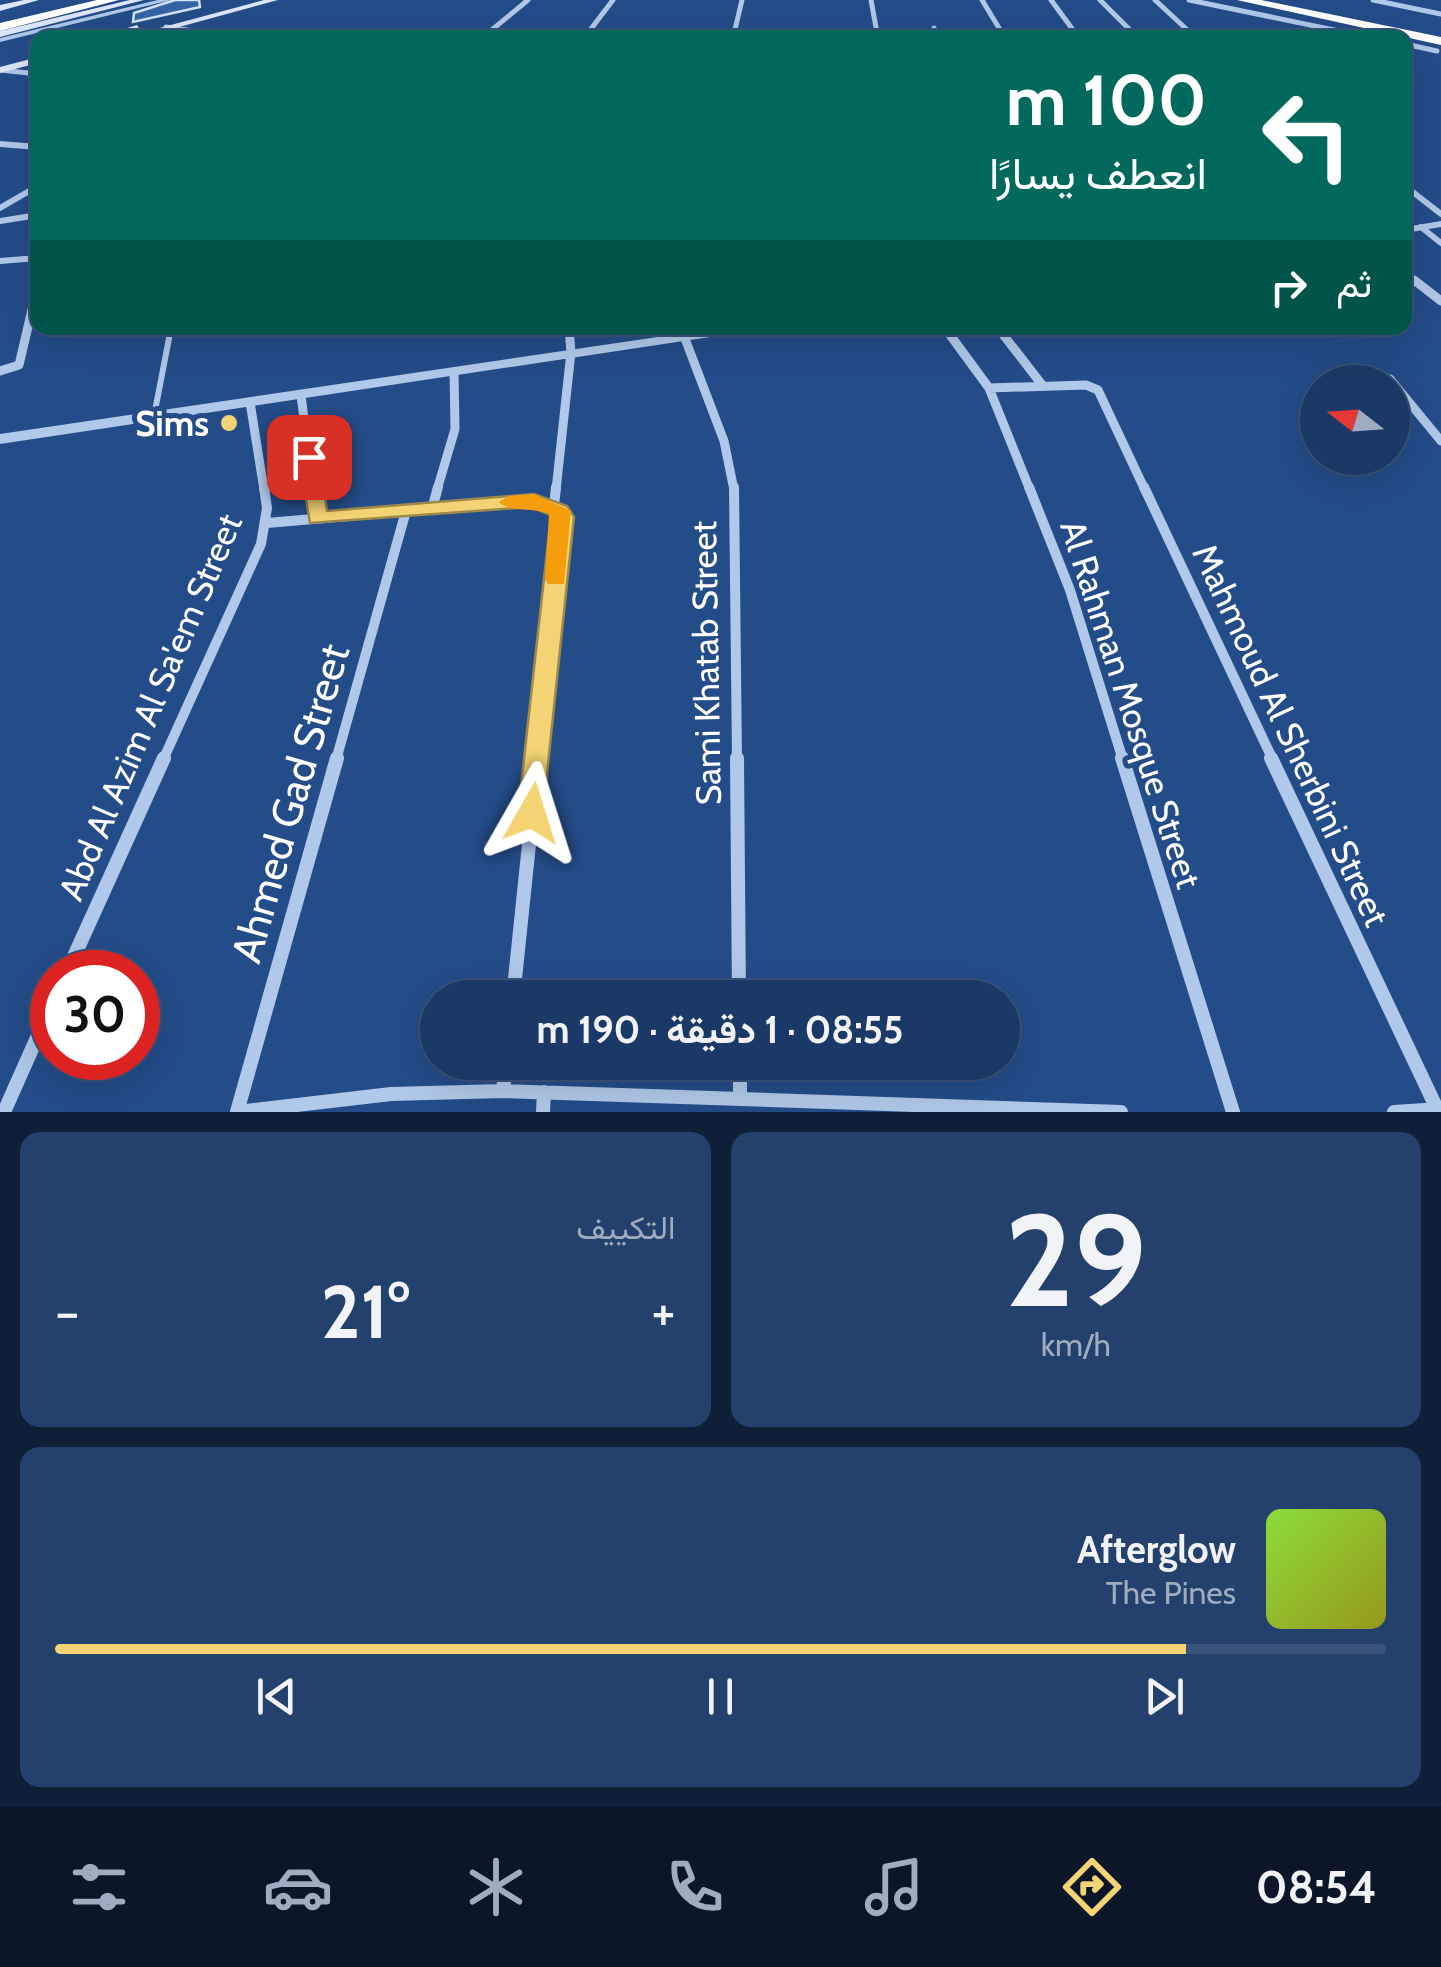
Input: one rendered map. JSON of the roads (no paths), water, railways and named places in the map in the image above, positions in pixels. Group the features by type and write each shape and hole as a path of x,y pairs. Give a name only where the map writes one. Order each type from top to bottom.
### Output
{"highway":[{"path":"0,11 58,0"},
{"path":"0,34 113,0"},
{"path":"1243,0 1367,30"},
{"path":"1320,0 1434,22"},
{"path":"1412,40 1439,46"}],"main road":[{"path":"0,11 35,0"},
{"path":"0,34 140,0"},
{"path":"129,30 246,0"},
{"path":"155,30 274,0"},
{"path":"0,68 30,59"}],"street":[{"path":"0,34 167,0"},
{"path":"492,30 528,0"},
{"path":"590,30 614,0"},
{"path":"735,30 742,0"},
{"path":"871,0 877,30"},
{"path":"982,0 1000,30"},
{"path":"1051,0 1074,30"},
{"path":"1100,0 1130,30"},
{"path":"1155,0 1187,30"},
{"path":"1189,0 1337,30"},
{"path":"1373,0 1441,14"},
{"path":"166,27 187,30"},
{"path":"0,68 30,73"},
{"path":"0,144 30,146"},
{"path":"0,208 30,190"},
{"path":"1412,191 1441,214"},
{"path":"0,194 23,193"},
{"path":"0,221 30,216"},
{"path":"1412,229 1441,224"},
{"path":"1421,227 1441,243"},
{"path":"0,261 30,259"},
{"path":"1412,278 1441,301"},
{"path":"0,371 20,362 30,319"},
{"path":"515,980 558,511 570,335"},
{"path":"0,439 454,372 653,335"},
{"path":"677,335 691,335"},
{"name":"Al Rahman Mosque Street","path":"950,335 988,388 1070,590 1233,1112"},
{"path":"1003,335 1043,386"},
{"name":"Sami Khatab Street","path":"684,336 724,441 734,487 739,980"},
{"path":"432,509 455,428 454,372"},
{"path":"988,388 1043,386"},
{"name":"Mahmoud Al Sherbini Street","path":"1043,386 1092,386 1439,1110"},
{"path":"301,395 317,519"},
{"name":"Abd Al Azim Al Sa'em Street","path":"77,950 267,523 250,402"},
{"path":"1410,404 1441,441"},
{"path":"267,523 534,500 558,511"},
{"name":"Ahmed Gad Street","path":"237,1112 406,511"},
{"path":"4,1112 30,1054"},
{"path":"503,1091 504,1080"},
{"path":"740,1080 740,1100"},
{"path":"237,1112 391,1094 503,1091 740,1100 796,1107 1121,1112"},
{"path":"543,1112 544,1092"},
{"path":"1394,1112 1439,1110"}],"lane":[{"path":"154,416 170,335"}],"place":[{"name":"Sims","path":"229,423"}]}
